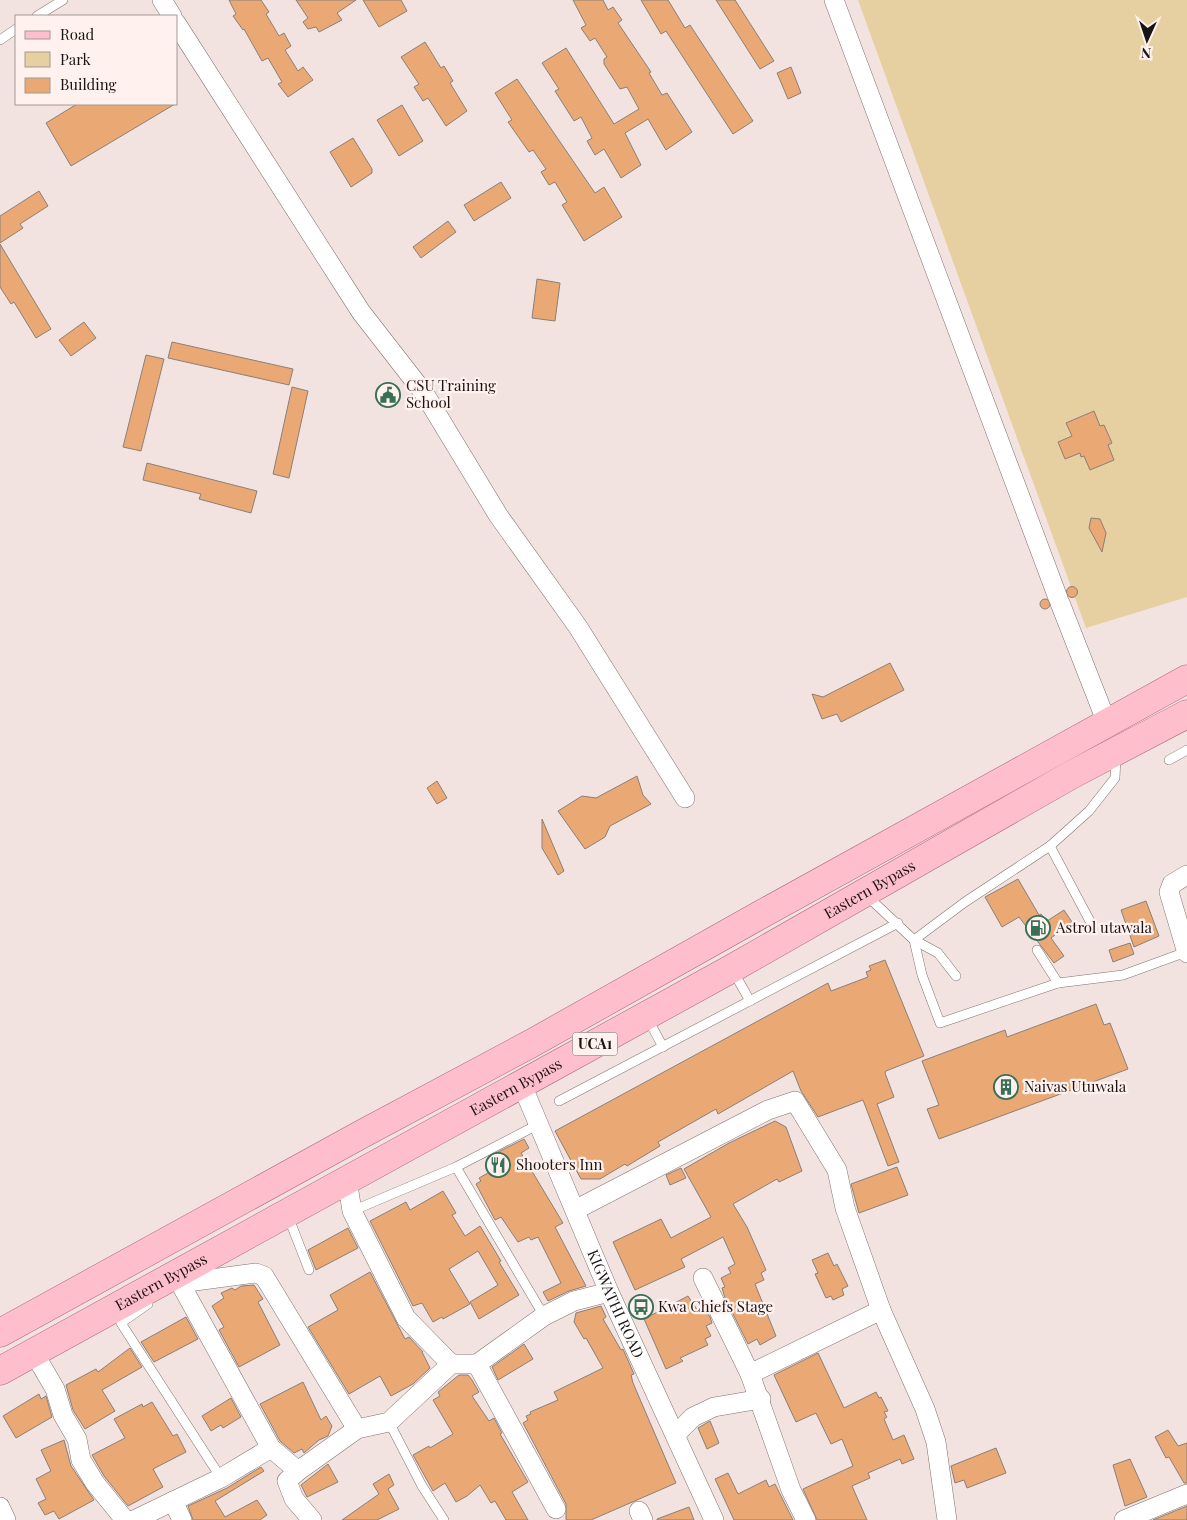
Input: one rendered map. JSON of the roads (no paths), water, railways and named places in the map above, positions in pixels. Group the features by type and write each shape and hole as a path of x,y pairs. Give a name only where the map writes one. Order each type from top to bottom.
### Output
{"main road":[{"name":"Eastern Bypass","path":"0,1333 362,1134 534,1042 1187,680"},
{"name":"Eastern Bypass","path":"0,1371 180,1280 347,1179 522,1085 1187,714"}],"street":[{"path":"162,0 171,15"},
{"path":"834,0 1059,601 1107,723"},
{"path":"178,26 361,312 424,393 498,515 578,627 686,798"},
{"path":"1187,875 1172,884 1169,892 1187,952"},
{"name":"KIGWATHI ROAD","path":"522,1085 609,1292 714,1520"},
{"path":"575,1210 768,1110 795,1101 837,1170 845,1208 881,1310 925,1409 936,1442 946,1520"},
{"path":"347,1179 352,1211 406,1318 451,1364"},
{"path":"298,1471 271,1448 180,1280 256,1273 264,1276 357,1429"},
{"path":"703,1278 750,1374 791,1490 806,1520"},
{"path":"312,1520 294,1498 287,1481 298,1471 357,1429 389,1422 451,1364 477,1364 544,1316 574,1301 609,1292"},
{"path":"750,1374 881,1310"},
{"path":"34,1353 55,1389 63,1415 77,1439 81,1460 95,1483 125,1520"},
{"path":"477,1364 556,1508"},
{"path":"676,1434 692,1417 714,1407 760,1399"},
{"path":"134,1520 221,1478 271,1448"},
{"path":"1124,1520 1187,1494"},
{"path":"173,1501 182,1520"},
{"path":"0,1507 6,1520"}],"lane":[{"path":"39,15 63,0"},
{"path":"0,40 15,30"},
{"path":"1169,760 1187,750"},
{"path":"914,940 965,902 1050,846 1089,811 1115,778 1117,752"},
{"path":"1050,846 1092,925"},
{"path":"864,893 914,940 938,953 956,976"},
{"path":"559,1101 898,924"},
{"path":"914,940 922,975 940,1023 1058,983 1123,975 1187,952"},
{"path":"1036,950 1058,983"},
{"path":"731,969 750,1001"},
{"path":"646,1016 663,1047"},
{"path":"352,1211 456,1167 539,1124"},
{"path":"456,1167 544,1316"},
{"path":"287,1214 309,1270"},
{"path":"158,1298 121,1322 221,1478"},
{"path":"389,1422 422,1486 444,1520"}],"place":[{"name":"CSU Training School","path":"388,395"},
{"name":"Astrol utawala","path":"1038,928"},
{"name":"Naivas Utuwala","path":"1006,1087"},
{"name":"Shooters Inn","path":"498,1165"},
{"name":"Kwa Chiefs Stage","path":"641,1307"}]}
